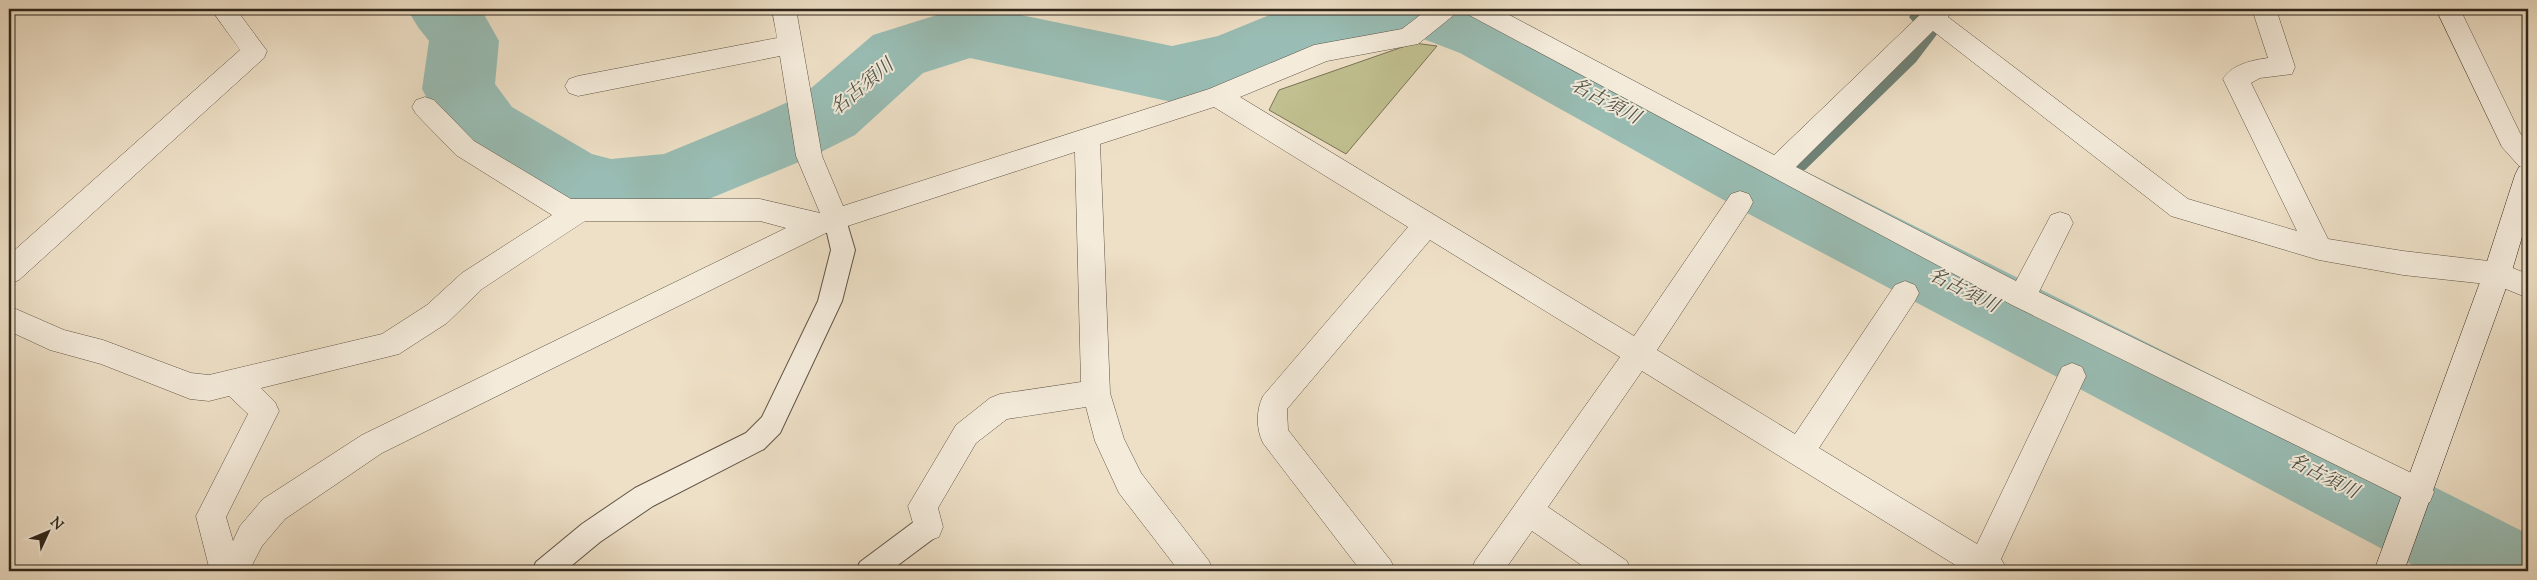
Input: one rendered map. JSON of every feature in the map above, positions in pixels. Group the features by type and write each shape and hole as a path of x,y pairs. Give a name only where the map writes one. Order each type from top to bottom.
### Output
{"street":[{"path":"9,272 255,51 223,9"},
{"path":"784,9 798,102 809,156 827,223"},
{"path":"233,571 251,536 274,509 372,444 827,223 1217,96 1323,52 1409,37 1445,9"},
{"path":"1478,9 1777,169 2022,297 2418,494"},
{"path":"2264,9 2283,67 2256,70 2236,80 2319,249"},
{"path":"2448,9 2511,140 2528,159"},
{"path":"1777,169 1931,20 2180,208 2319,249 2403,263 2497,274 2528,286"},
{"path":"578,86 789,44"},
{"path":"1217,96 1800,452 1985,569 2072,376"},
{"path":"425,107 465,148 568,210 760,210 827,223"},
{"path":"1087,137 1096,393 1110,441 1130,483 1198,571"},
{"path":"2393,558 2497,274 2528,175"},
{"path":"1486,571 1639,354 1740,202"},
{"path":"9,318 60,342 103,352 190,386 209,388 389,345 437,314 472,281 581,210"},
{"path":"2022,297 2060,223"},
{"path":"1380,571 1273,434 1273,405 1426,225"},
{"path":"1800,452 1905,293"},
{"path":"225,571 211,516 264,411 234,382"},
{"path":"928,526 923,506 966,434 1000,407 1096,393"},
{"path":"1529,512 1616,571"}],"lane":[{"path":"545,571 591,533 644,497 755,441 771,425 830,301 842,250 827,223"},
{"path":"869,571 928,526"}],"shaded area":[{"path":"1414,43 1437,46 1346,154 1269,110 1279,90"}],"waterway":[{"name":"名古須川","path":"442,9 452,19 464,41 458,89 486,128 570,178 611,190 670,184 785,136 829,115 898,54 970,31 1172,74 1231,60 1304,29 1413,9"},
{"name":"名古須川","path":"1417,9 1485,34 1774,191 2511,571"},
{"path":"1800,166 1912,59 1931,34 1915,17 1923,9"}]}
